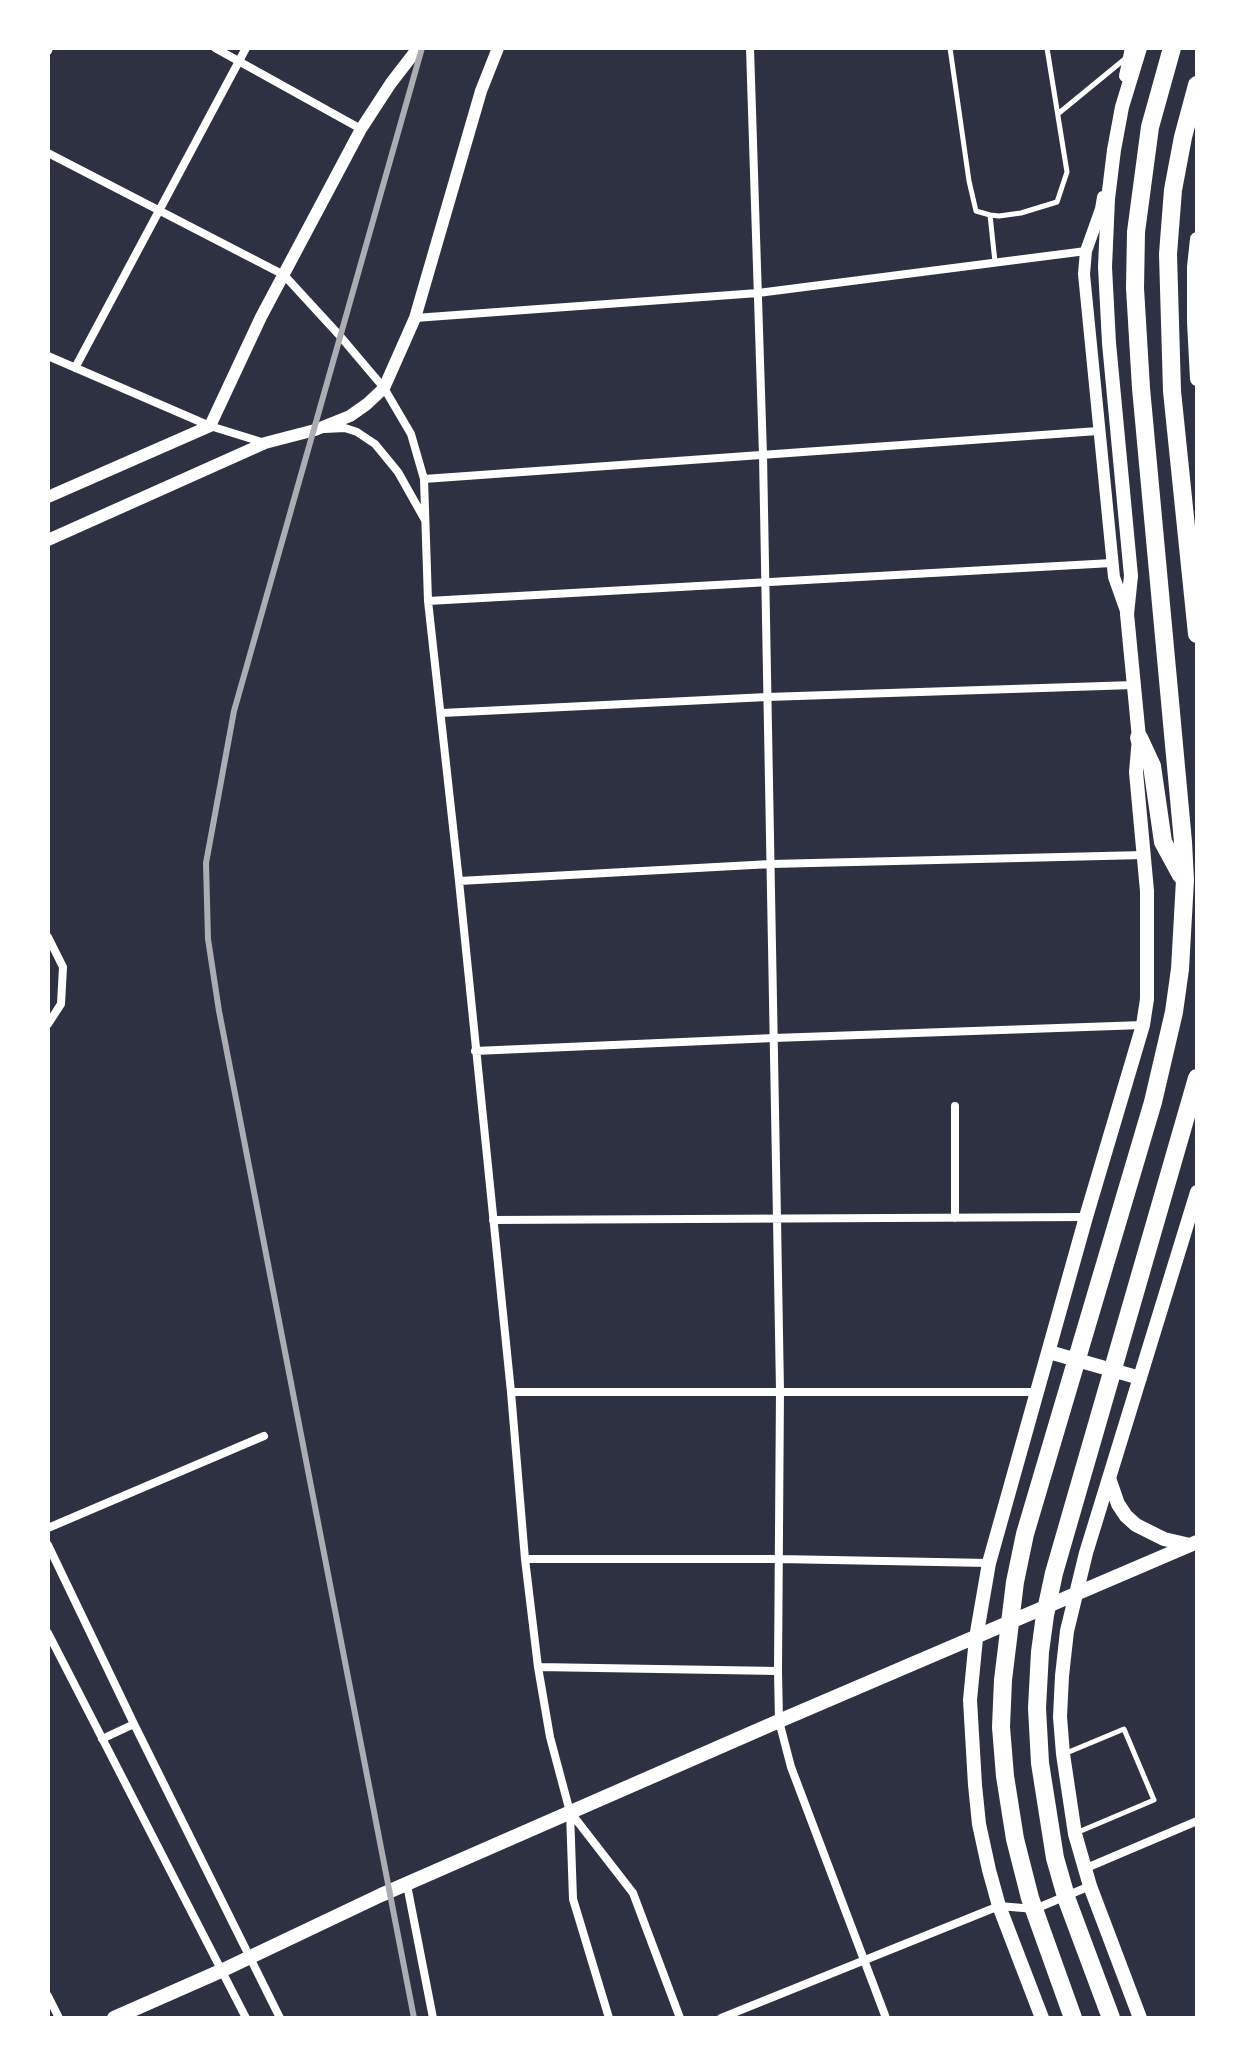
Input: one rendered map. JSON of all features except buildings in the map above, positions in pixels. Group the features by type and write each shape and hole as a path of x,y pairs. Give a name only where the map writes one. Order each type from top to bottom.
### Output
{"highway":[{"path":"1073,2018 1030,1898 1015,1839 1001,1727 1007,1633 1023,1546 1153,1102 1174,1012 1180,969 1185,880 1141,388 1135,288 1136,232 1150,127 1172,48"},
{"path":"1197,85 1173,190 1168,254 1172,391 1197,634"},
{"path":"1139,738 1152,766 1163,842 1185,880"},
{"path":"1111,2018 1067,1900 1055,1858 1040,1763 1037,1708 1040,1652 1054,1573 1197,1078"}],"main road":[{"path":"1042,2018 999,1906 979,1824 970,1700 976,1638 989,1563 1143,1025 1147,999 1144,855 1136,772 1139,738 1127,614 1131,576 1105,267 1114,150 1134,52"},
{"path":"1197,239 1194,322 1197,379"},
{"path":"1140,2018 1090,1886 1075,1834 1063,1754 1060,1717 1062,1676 1067,1631 1076,1594 1197,1192"},
{"path":"1049,1352 1140,1378"},
{"path":"1109,1478 1118,1504 1136,1525 1164,1539 1194,1544"},
{"path":"114,2018 570,1812 1194,1544"}],"street":[{"path":"215,48 361,129"},
{"path":"75,368 246,48"},
{"path":"48,497 210,426 261,317 361,129 418,48"},
{"path":"750,48 763,455 771,864 780,1391 779,1721 791,1767 886,2018"},
{"path":"48,540 265,443 315,430 350,416 384,388 415,318 496,49"},
{"path":"1127,614 1112,563 1084,274 1086,251 1101,209 1124,80 1134,52"},
{"path":"48,153 284,275 384,388 411,434 424,479 428,601 442,713 538,1667 550,1737 570,1812 573,1899 609,2018"},
{"path":"415,318 758,293 1086,251"},
{"path":"48,356 210,426 265,443"},
{"path":"315,430 345,428 375,444 398,472 426,522"},
{"path":"424,479 1098,431"},
{"path":"428,601 1112,563"},
{"path":"442,713 767,697 1134,685"},
{"path":"459,881 771,864 1144,855"},
{"path":"48,937 63,967 61,1004 48,1024"},
{"path":"475,1051 1143,1025"},
{"path":"955,1106 955,1218"},
{"path":"493,1220 1086,1217"},
{"path":"511,1392 1038,1392"},
{"path":"48,1528 264,1436"},
{"path":"48,1545 280,2018"},
{"path":"525,1559 989,1563"},
{"path":"48,1633 246,2018"},
{"path":"538,1667 778,1671"},
{"path":"102,1739 134,1724"},
{"path":"570,1812 633,1893 680,2018"},
{"path":"1084,1869 1197,1821"},
{"path":"407,1885 433,2018"},
{"path":"721,2018 999,1906 1035,1909 1090,1886"},
{"path":"48,1996 59,2018"}],"lane":[{"path":"950,48 976,211 990,215 1021,213 1057,202 1067,172 1047,48"},
{"path":"1059,114 1134,52"},
{"path":"990,215 996,262"},
{"path":"1063,1754 1124,1729 1154,1800 1075,1834"}],"railway":[{"path":"414,2018 219,1011 208,939 206,863 234,711 422,48"}]}
